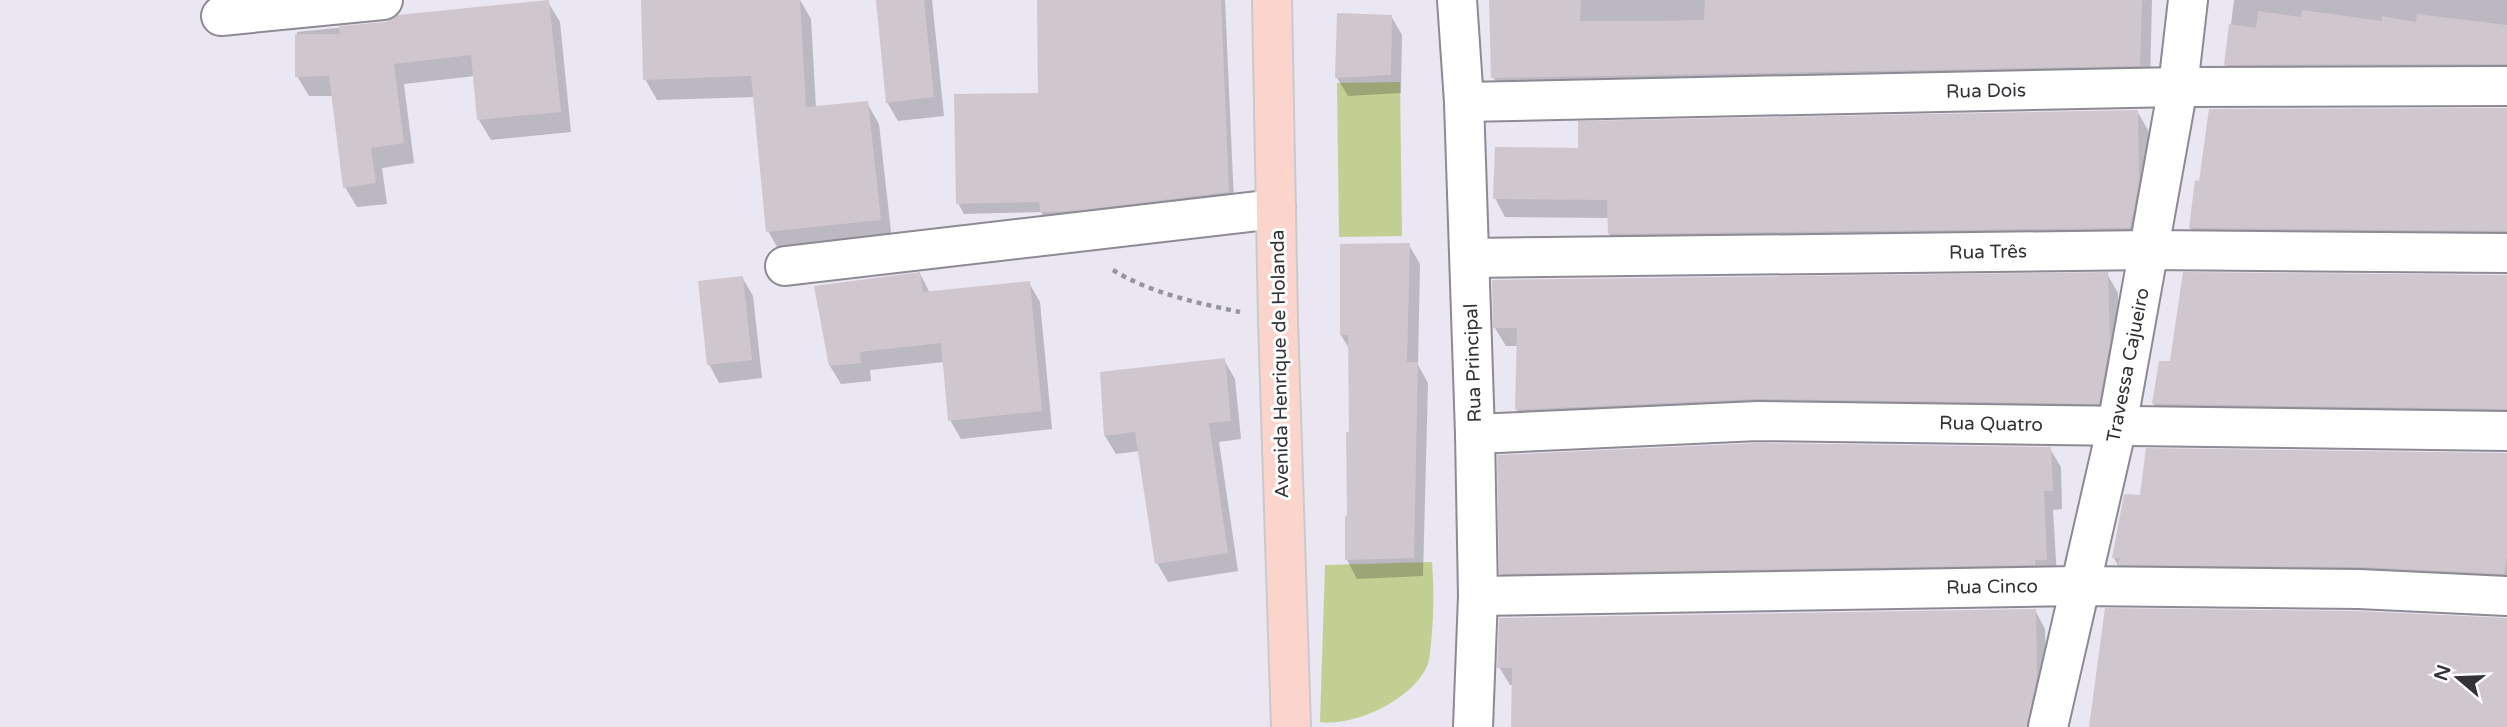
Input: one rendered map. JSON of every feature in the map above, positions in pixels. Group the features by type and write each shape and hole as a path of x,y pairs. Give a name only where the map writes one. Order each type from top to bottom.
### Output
{"main road":[{"name":"Avenida Henrique de Holanda","path":"1272,0 1278,321 1291,727"}],"street":[{"path":"221,16 383,0"},
{"name":"Rua Principal","path":"1457,0 1464,102 1475,434 1478,596 1472,727"},
{"name":"Travessa Cajueiro","path":"2048,727 2078,586 2117,426 2151,250 2178,87 2188,0"},
{"name":"Rua Dois","path":"1464,102 2178,87 2507,86"},
{"path":"785,266 1276,209"},
{"name":"Rua Três","path":"1470,258 2151,250 2507,253"},
{"name":"Rua Quatro","path":"1475,434 1758,421 2507,431"},
{"name":"Rua Cinco","path":"1478,596 2078,586 2359,589 2507,596"}],"path":[{"path":"1060,234 1125,278 1187,301 1278,321"}],"green space":[{"path":"1400,82 1402,236 1339,237 1337,83"},
{"path":"1432,562 1431,643 1428,664 1421,676 1398,699 1383,708 1350,720 1320,722 1325,565"}],"building":[{"path":"549,0 561,112 477,120 471,55 394,64 404,143 371,148 376,183 343,188 329,76 295,77 295,34 340,34 339,26 385,22 398,15"},
{"path":"641,0 800,0 806,107 868,101 881,220 766,232 751,76 643,80"},
{"path":"876,0 924,0 934,97 886,103"},
{"path":"1037,0 1221,0 1229,192 1073,211 1040,212 1039,202 956,204 954,94 1038,93"},
{"path":"1489,0 1581,0 1580,21 1640,21 1704,20 1705,0 2142,0 2140,66 1491,78"},
{"path":"2302,10 2382,21 2382,16 2416,22 2417,14 2507,25 2507,64 2224,65 2229,24 2256,28 2258,11 2301,17"},
{"path":"1337,13 1392,15 1391,75 1335,78"},
{"path":"2507,108 2507,231 2189,228 2209,109"},
{"path":"2138,110 2139,181 2130,228 1608,234 1607,200 1493,199 1495,147 1578,148 1578,121"},
{"path":"1410,243 1407,362 1418,362 1414,558 1345,560 1346,432 1349,432 1348,335 1340,335 1340,244"},
{"path":"920,272 923,292 1030,281 1042,411 948,421 941,343 860,352 861,363 829,366 814,286"},
{"path":"2108,272 2110,342 2099,404 1758,399 1515,410 1517,328 1493,328 1492,280"},
{"path":"2183,272 2507,275 2507,409 2152,404 2159,361 2170,361"},
{"path":"743,276 752,360 707,365 698,281"},
{"path":"1225,358 1231,421 1209,423 1228,553 1155,564 1135,432 1104,436 1100,372"},
{"path":"1758,443 2051,447 2053,491 2044,491 2047,560 2035,560 2035,565 1499,574 1497,455"},
{"path":"2146,448 2507,453 2507,556 2504,574 2359,567 2117,565 2120,558 2112,558 2124,494 2140,495"},
{"path":"2105,608 2358,611 2507,618 2507,727 2089,727"},
{"path":"2036,609 2037,676 2027,727 1511,727 1512,668 1497,668 1499,618"}]}
